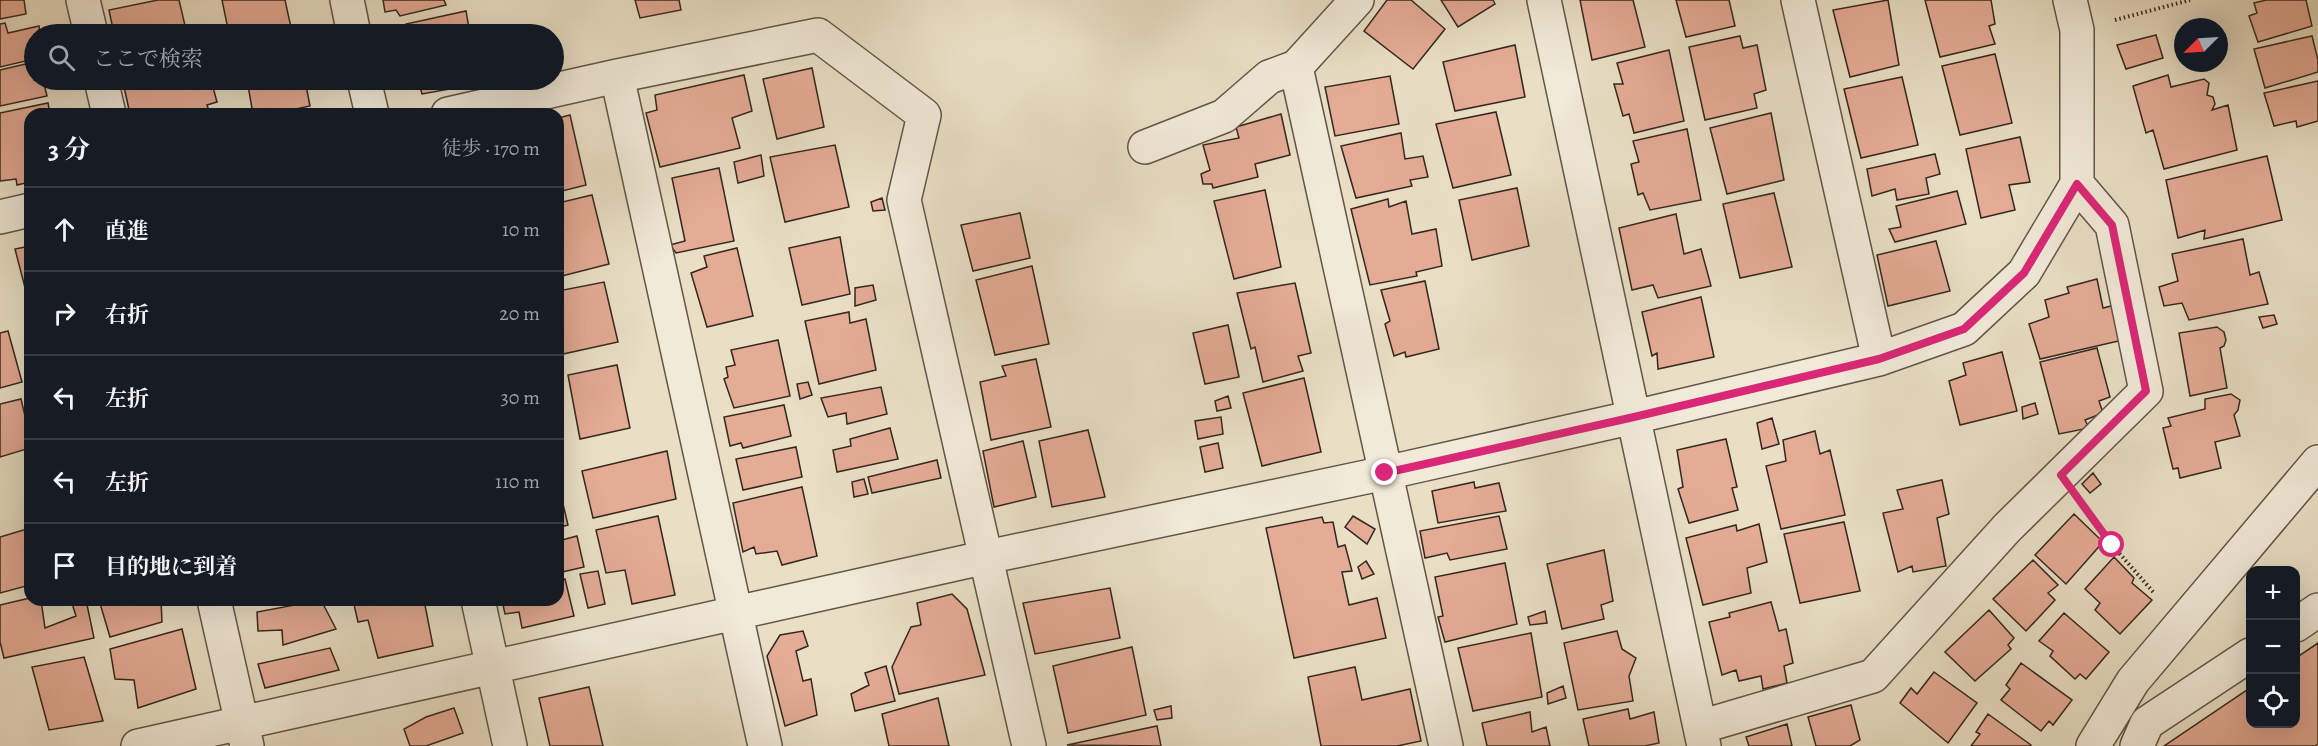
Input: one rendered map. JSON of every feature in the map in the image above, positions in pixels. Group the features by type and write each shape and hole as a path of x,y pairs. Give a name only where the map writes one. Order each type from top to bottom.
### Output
{"street":[{"path":"84,0 89,24"},
{"path":"347,0 352,24"},
{"path":"1145,147 1224,116 1269,77 1296,67 1357,0"},
{"path":"1544,0 1702,737 1873,676 2007,528 2146,391 2112,225 2077,184"},
{"path":"1798,0 1879,359"},
{"path":"138,746 244,734 493,668 987,557 1385,473 1634,417 1879,359 1964,329 2024,273 2077,184 2073,15"},
{"path":"564,88 818,35 924,116 904,200 1029,746"},
{"path":"1296,67 1446,746"},
{"path":"617,76 765,746"},
{"path":"103,90 108,108"},
{"path":"366,90 371,108"},
{"path":"475,108 555,90"},
{"path":"0,217 24,211"},
{"path":"2093,746 2133,681 2318,462"},
{"path":"215,606 244,734"},
{"path":"479,606 510,746"},
{"path":"2300,622 2318,610"},
{"path":"2137,746 2146,723 2246,658"}],"path":[{"path":"2073,15 2190,0"},
{"path":"2061,475 2112,545 2181,624"}],"building":[{"path":"0,0 24,0 26,14 0,19"},
{"path":"158,0 179,0 185,24 112,24 109,10"},
{"path":"222,0 285,0 290,24 227,24"},
{"path":"383,0 444,0 446,5 400,16 396,10 385,12"},
{"path":"635,0 679,0 681,10 640,18"},
{"path":"1387,0 1411,0 1445,29 1413,69 1364,31"},
{"path":"1441,0 1493,0 1495,4 1458,27"},
{"path":"1580,0 1633,0 1645,47 1592,60"},
{"path":"1676,0 1729,0 1735,26 1686,37"},
{"path":"1888,0 1899,65 1850,77 1833,10"},
{"path":"1925,0 1991,0 1995,24 1989,26 1995,44 1940,57"},
{"path":"2266,0 2306,0 2312,26 2258,42 2249,16 2257,13 2254,3"},
{"path":"466,11 468,24 406,24"},
{"path":"5,23 8,33 24,29 24,61 0,67 0,24"},
{"path":"2156,35 2163,58 2126,69 2117,45"},
{"path":"1740,36 1743,48 1757,45 1766,90 1754,94 1757,108 1705,120 1689,47"},
{"path":"2312,36 2318,60 2318,72 2265,88 2254,49"},
{"path":"1515,45 1525,97 1455,111 1443,62"},
{"path":"1669,50 1684,121 1634,133 1629,114 1623,116 1614,84 1623,84 1617,63"},
{"path":"1995,54 2012,123 1960,135 1942,66"},
{"path":"24,64 24,90 46,90 47,96 0,106 0,70"},
{"path":"812,68 824,127 777,139 763,79"},
{"path":"744,75 752,111 732,118 740,148 660,167 646,113 657,110 655,95"},
{"path":"2168,75 2171,87 2204,79 2209,83 2207,95 2213,97 2215,104 2212,110 2228,105 2237,150 2164,169 2153,130 2146,133 2133,86"},
{"path":"1390,76 1399,124 1335,136 1325,87"},
{"path":"1902,77 1918,145 1861,158 1844,89"},
{"path":"2318,81 2318,121 2297,127 2296,121 2274,126 2264,93"},
{"path":"125,90 214,90 217,102 207,105 208,108 129,108"},
{"path":"249,90 307,90 310,106 300,108 252,108"},
{"path":"421,90 445,90 422,94"},
{"path":"48,103 49,108 24,108"},
{"path":"24,108 24,183 17,185 16,179 0,181 0,113"},
{"path":"1496,112 1511,175 1453,188 1436,124"},
{"path":"1771,113 1784,180 1727,194 1710,128"},
{"path":"1281,114 1290,155 1255,164 1258,177 1213,188 1212,184 1203,184 1201,174 1210,170 1203,145 1239,138 1236,127"},
{"path":"570,115 586,185 564,190 564,116"},
{"path":"1687,129 1701,200 1650,210 1643,193 1638,195 1631,164 1639,162 1633,141"},
{"path":"1401,133 1405,159 1423,156 1428,177 1410,180 1412,186 1356,198 1341,146"},
{"path":"2020,137 2030,182 2009,185 2015,210 1981,218 1966,149"},
{"path":"835,145 849,207 785,222 770,157"},
{"path":"1935,154 1940,174 1926,178 1929,194 1897,200 1895,189 1872,196 1867,169"},
{"path":"761,155 764,176 738,183 734,162"},
{"path":"2267,156 2282,220 2204,239 2205,230 2178,238 2166,180"},
{"path":"719,168 734,241 676,253 670,245 685,241 672,178"},
{"path":"1517,188 1529,246 1472,260 1459,200"},
{"path":"1265,190 1281,267 1234,279 1214,201"},
{"path":"1957,191 1966,224 1895,242 1889,229 1901,227 1896,206"},
{"path":"1774,193 1792,267 1740,278 1723,204"},
{"path":"592,195 609,264 564,275 564,202"},
{"path":"882,198 885,210 873,211 871,202"},
{"path":"1388,199 1389,207 1406,201 1412,234 1436,229 1442,266 1416,272 1417,276 1370,285 1351,209"},
{"path":"1020,213 1030,258 973,271 961,225"},
{"path":"1676,214 1684,254 1701,249 1711,286 1658,298 1653,285 1632,290 1619,228"},
{"path":"840,237 850,294 802,305 789,248"},
{"path":"2243,239 2250,275 2259,272 2268,304 2189,320 2182,303 2164,306 2159,287 2178,281 2172,254"},
{"path":"1936,241 1950,291 1888,306 1877,255"},
{"path":"24,247 24,284 15,249"},
{"path":"737,248 753,316 707,327 691,273 707,267 704,256"},
{"path":"1032,266 1049,344 995,355 976,280"},
{"path":"2097,279 2103,308 2115,305 2123,340 2040,359 2029,324 2049,317 2045,300 2069,293 2067,287"},
{"path":"1425,281 1439,349 1406,357 1405,352 1394,356 1385,324 1390,321 1381,290"},
{"path":"604,282 618,342 564,354 564,290"},
{"path":"1295,283 1311,353 1298,356 1303,371 1263,382 1255,347 1251,349 1237,293"},
{"path":"873,285 876,300 855,306 855,288"},
{"path":"1701,297 1714,357 1658,369 1657,353 1652,356 1642,312"},
{"path":"849,312 850,323 866,319 876,370 819,384 805,321"},
{"path":"2274,315 2277,324 2263,328 2259,317"},
{"path":"1228,325 1239,377 1205,384 1193,333"},
{"path":"2217,327 2224,332 2226,340 2224,346 2220,348 2227,388 2190,396 2179,333"},
{"path":"8,331 22,382 0,388 0,333"},
{"path":"778,340 790,396 734,408 724,379 728,377 726,367 735,365 731,350"},
{"path":"2097,348 2110,397 2099,401 2103,413 2085,420 2089,428 2059,434 2040,362"},
{"path":"2002,352 2017,411 1960,425 1949,381 1966,375 1963,363"},
{"path":"1036,359 1051,427 991,440 980,382 1006,376 1002,366"},
{"path":"617,365 630,428 580,439 568,375"},
{"path":"1304,378 1321,452 1262,466 1243,393"},
{"path":"808,382 812,395 800,399 797,384"},
{"path":"881,387 887,414 847,424 846,413 828,417 821,398"},
{"path":"2231,394 2240,400 2238,410 2234,415 2240,436 2215,442 2221,468 2180,478 2178,468 2173,469 2163,428 2171,426 2168,418 2205,409 2205,399"},
{"path":"1228,396 1231,408 1217,411 1215,401"},
{"path":"21,399 24,412 24,450 0,457 0,404"},
{"path":"2035,403 2038,414 2023,419 2022,407"},
{"path":"784,405 791,436 743,448 741,443 730,446 724,417"},
{"path":"1221,417 1223,434 1198,439 1195,421"},
{"path":"1772,418 1779,444 1762,449 1757,423"},
{"path":"890,428 898,459 837,472 833,450 851,446 850,439"},
{"path":"1088,430 1105,497 1052,507 1039,441"},
{"path":"1815,431 1820,454 1830,450 1845,515 1781,529 1766,466 1786,461 1783,440"},
{"path":"1726,439 1737,487 1732,488 1738,510 1689,523 1678,489 1683,487 1677,450"},
{"path":"1023,441 1036,497 994,507 983,451"},
{"path":"1218,443 1223,468 1205,472 1200,447"},
{"path":"796,447 802,477 743,490 736,459"},
{"path":"667,451 676,499 593,518 582,471"},
{"path":"937,460 941,478 872,493 868,477"},
{"path":"2093,473 2101,484 2090,493 2082,484"},
{"path":"864,479 868,494 854,497 852,482"},
{"path":"1942,480 1949,514 1937,518 1946,566 1913,572 1912,566 1898,572 1883,513 1903,509 1897,490"},
{"path":"1474,482 1475,488 1499,483 1506,511 1438,523 1432,491"},
{"path":"802,487 817,556 782,565 777,551 756,554 754,547 743,552 733,503"},
{"path":"564,508 568,525 564,526"},
{"path":"2074,514 2103,542 2066,584 2035,555"},
{"path":"658,516 675,595 632,604 625,570 606,573 596,530"},
{"path":"1353,516 1375,529 1367,544 1345,527"},
{"path":"1499,516 1507,549 1450,560 1447,553 1425,558 1420,531"},
{"path":"1322,517 1324,523 1333,522 1338,547 1345,545 1352,571 1342,572 1349,605 1377,598 1386,638 1294,658 1266,528"},
{"path":"1844,522 1860,591 1800,603 1784,534"},
{"path":"1759,524 1767,562 1747,568 1751,593 1703,605 1686,538 1736,525 1737,531"},
{"path":"24,530 24,587 0,593 0,537"},
{"path":"577,536 584,567 564,572 564,539"},
{"path":"1604,550 1613,601 1601,605 1604,619 1562,629 1547,564"},
{"path":"2114,557 2134,578 2132,583 2152,600 2120,634 2095,610 2100,603 2085,589"},
{"path":"2033,560 2058,585 2048,593 2055,600 2026,631 1993,599"},
{"path":"1366,561 1374,574 1362,579 1358,567"},
{"path":"1505,563 1517,624 1445,642 1438,617 1443,616 1435,577"},
{"path":"598,571 605,604 588,608 580,574"},
{"path":"564,579 574,616 522,628 519,612 505,614 503,606 564,606"},
{"path":"1110,588 1120,638 1035,654 1023,603"},
{"path":"952,594 967,609 985,675 899,694 892,667 911,627 921,625 917,603"},
{"path":"24,599 24,606 42,606 45,628 76,616 73,606 87,606 94,638 4,658 0,642 0,605"},
{"path":"1771,602 1779,631 1786,629 1793,663 1784,666 1787,683 1763,689 1761,676 1739,681 1736,670 1722,675 1709,622 1730,617 1729,613"},
{"path":"101,606 161,606 162,622 110,637"},
{"path":"289,606 324,606 336,629 283,645 282,630 258,631 257,612"},
{"path":"354,606 425,606 433,646 378,658 368,620 358,622"},
{"path":"1989,610 2014,638 2008,645 2011,649 1975,681 1945,652"},
{"path":"1545,611 1547,623 1530,625 1528,617"},
{"path":"2064,613 2109,652 2086,679 2080,674 2075,679 2050,656 2053,651 2039,641"},
{"path":"182,629 196,689 138,708 134,680 115,679 110,649"},
{"path":"803,631 808,646 796,651 803,681 811,679 817,715 785,726 767,656 780,635"},
{"path":"1617,631 1622,649 1636,658 1629,676 1633,701 1578,710 1564,643"},
{"path":"1531,633 1542,697 1473,711 1458,648"},
{"path":"2318,643 2318,744 2315,746 2164,746 2246,691 2246,728 2300,728 2300,655"},
{"path":"1132,647 1146,715 1068,733 1053,666"},
{"path":"330,648 339,670 265,688 258,664"},
{"path":"84,657 103,721 49,730 32,667"},
{"path":"2021,663 2072,700 2053,725 2049,721 2041,731 2001,700 2010,689 2006,685"},
{"path":"886,666 895,701 855,711 851,694 869,685 865,673"},
{"path":"1355,667 1362,700 1410,689 1421,741 1397,746 1321,746 1308,677"},
{"path":"1934,672 1977,703 1948,743 1900,703 1911,688 1917,694"},
{"path":"1563,686 1566,698 1548,704 1547,693"},
{"path":"589,687 603,746 550,746 539,698"},
{"path":"938,698 949,746 889,746 882,714"},
{"path":"1851,705 1860,740 1850,746 1816,746 1808,717"},
{"path":"1171,706 1172,718 1157,720 1154,710"},
{"path":"454,708 463,733 426,746 410,746 404,729 426,717"},
{"path":"1628,709 1630,719 1654,712 1659,743 1645,746 1589,746 1583,719"},
{"path":"1530,712 1532,732 1546,727 1550,746 1487,746 1482,723"},
{"path":"1988,714 2031,745 1971,746 1980,734 1976,732"},
{"path":"1787,724 1792,746 1749,746 1746,737"},
{"path":"1157,726 1161,746 1067,745"}],"route":[{"path":"1385,473 1879,359 1964,329 2024,273 2077,184 2112,225 2146,391 2061,475 2112,545"}]}
